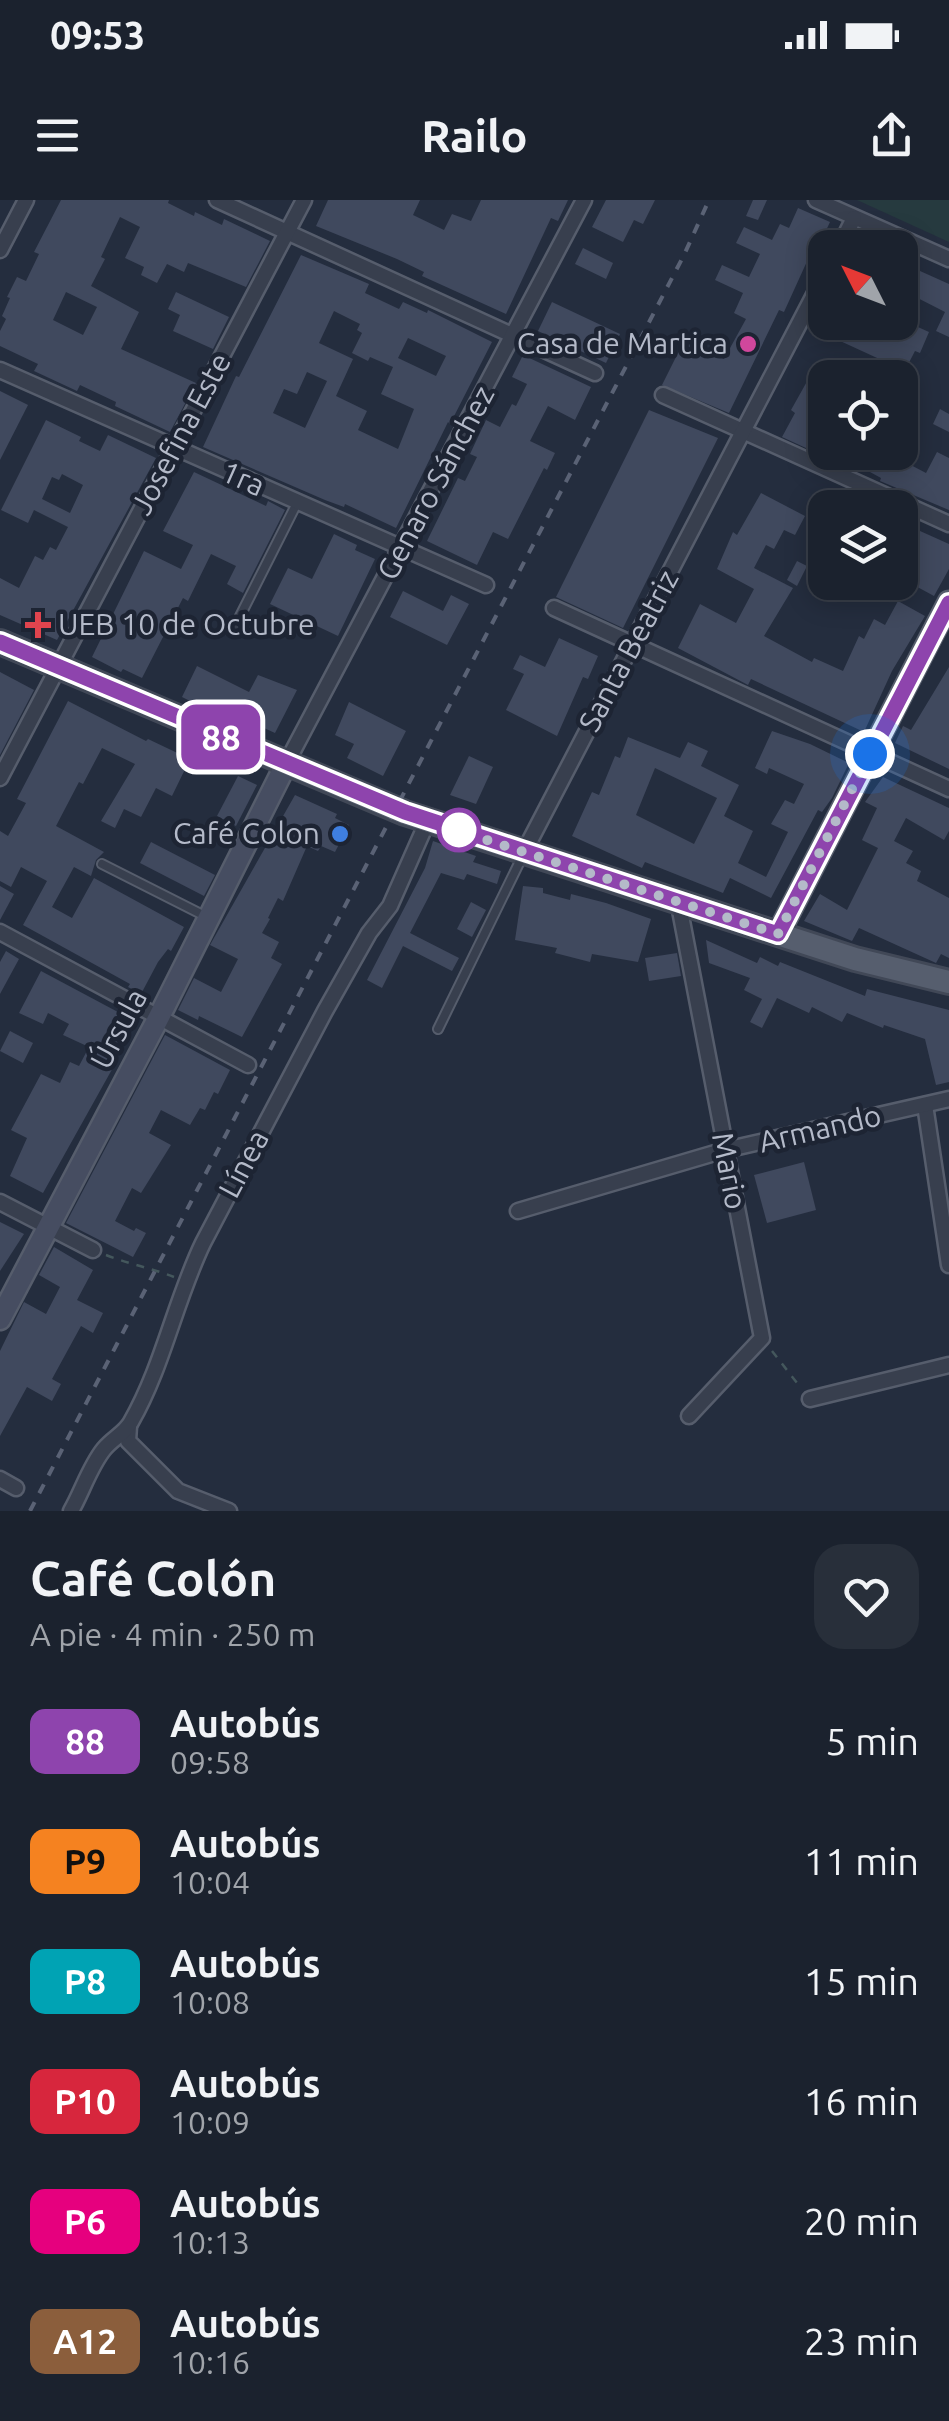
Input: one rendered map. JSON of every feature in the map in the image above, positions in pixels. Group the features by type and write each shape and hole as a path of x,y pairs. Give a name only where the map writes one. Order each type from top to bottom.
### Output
{"main road":[{"path":"0,642 428,820 855,959 949,982"}],"street":[{"path":"0,250 26,200"},
{"path":"217,200 595,373"},
{"name":"Josefina Este","path":"0,778 304,200"},
{"name":"Genaro Sánchez","path":"286,764 584,200"},
{"path":"816,200 847,210 949,259"},
{"name":"Santa Beatriz","path":"524,852 808,307"},
{"name":"1ra","path":"0,370 486,585"},
{"path":"662,395 949,524"},
{"path":"778,934 949,602"},
{"path":"554,608 949,789"},
{"name":"Úrsula","path":"0,1319 286,764"},
{"name":"Línea","path":"72,1511 103,1450 130,1426 178,1312 185,1281 326,1012 370,932 390,906 428,820"},
{"name":"Mario","path":"678,900 762,1338"},
{"path":"0,932 248,1065"},
{"name":"Armando","path":"518,1211 725,1150 949,1099"},
{"path":"924,1105 949,1265"},
{"path":"0,1202 93,1250"},
{"path":"689,1416 762,1338"},
{"path":"810,1399 949,1366"},
{"path":"130,1426 128,1441 178,1491 229,1511"},
{"path":"0,1480 16,1488"}],"lane":[{"path":"232,632 298,503"},
{"name":"Santa Beatriz","path":"438,1029 524,852"},
{"path":"102,864 209,918"}],"path":[{"path":"93,1250 129,1264 145,1264 185,1281"},
{"path":"762,1338 810,1399"}],"green space":[{"path":"857,200 949,200 949,242"}],"building":[{"path":"61,200 169,200 168,203 194,216 195,212 222,225 224,219 270,241 246,287 188,263 184,272 167,264 157,283 141,275 144,267 125,258 140,227 120,217 91,286 139,312 121,349 196,383 170,432 80,385 77,391 34,371 38,364 0,346 0,331 6,319 2,316 10,298 7,297 17,277 26,281 39,254 34,252","holes":["66,292 97,307 83,335 53,320"]},
{"path":"328,200 420,200 413,215 444,230 452,214 471,221 481,200 568,200 558,221 551,218 506,314 422,276 424,272 397,259 316,226"},
{"path":"606,200 655,200 643,224 634,220 623,242 592,227"},
{"path":"753,200 767,200 758,220 746,216"},
{"path":"798,208 830,222 826,230 808,230 808,259 729,413 662,385 684,341 724,359 746,319 734,313 743,293 715,280 722,265 749,277 760,254 736,243 744,227 772,240 780,224 789,228"},
{"path":"583,248 613,263 606,279 575,264"},
{"path":"301,255 369,284 365,293 399,309 403,302 427,313 428,310 492,342 396,528 203,447 236,376 239,377","holes":["334,311 360,324 357,330 362,333 352,353 393,367 381,394 414,409 398,449 358,430 367,411 336,396 353,359 319,343","408,338 446,356 436,376 398,358","307,372 327,381 305,428 273,413 284,389 297,394"]},
{"path":"918,270 949,284 949,337 936,331 945,312 918,298"},
{"path":"176,292 229,317 213,349 173,331 180,315 168,309"},
{"path":"552,302 620,334 606,363 538,331"},
{"path":"918,327 929,332 920,353 915,351 910,360 881,360 838,340 918,340"},
{"path":"523,355 591,387 575,420 548,406 530,441 555,453 508,539 493,532 477,565 427,541 458,478 465,481 477,457 470,454 486,420 500,427 512,404 516,406 527,384 512,377"},
{"path":"808,380 808,449 782,437 795,413 791,410"},
{"path":"0,391 28,405 0,460"},
{"path":"940,409 949,414 949,432 933,424"},
{"path":"649,410 718,438 623,628 556,597"},
{"path":"46,420 100,451 108,435 156,458 57,640 0,615 0,578 19,588 35,556 43,560 50,547 56,550 68,527 34,510 28,523 1,510","holes":["62,474 83,485 70,513 42,499 52,477 59,480"]},
{"path":"937,452 949,458 949,510 918,497 918,490 901,490 880,481 866,470 918,469 926,473"},
{"path":"194,472 266,506 268,501 285,510 243,593 227,584 236,566 211,554 188,601 183,598 142,678 123,669 121,672 92,657 144,551 181,569 193,545 163,531"},
{"path":"761,493 805,516 795,535 784,530 774,549 766,545 754,568 793,588 764,636 812,662 814,658 843,671 859,636 864,639 874,619 885,625 898,601 925,616 892,671 864,732 751,679 748,685 678,648 700,604 736,623 754,589 717,569 733,532 737,535"},
{"path":"918,530 949,544 949,569 934,596 918,587"},
{"path":"334,534 375,559 338,636 270,604 288,568 312,579"},
{"path":"797,561 807,566 797,586 787,580"},
{"path":"403,591 443,611 451,595 469,604 447,645 390,617"},
{"path":"559,638 598,656 588,679 583,677 557,736 506,710 524,674 513,669 520,655 545,667"},
{"path":"197,666 249,692 258,675 297,690 275,733 227,711 224,718 182,697"},
{"path":"949,667 949,769 895,743 903,726 911,730"},
{"path":"0,672 34,690 0,755"},
{"path":"68,701 190,759 172,796 156,788 141,817 124,809 115,828 101,821 135,764 102,748 56,826 104,852 96,860 91,876 74,867 52,907 72,918 94,878 184,927 141,994 128,987 130,984 23,925 47,881 21,867 11,887 0,881 0,831 8,836 26,803 17,799"},
{"path":"349,702 406,731 383,776 347,758 354,744 335,735"},
{"path":"772,731 849,763 832,798 822,812 818,810 771,898 730,878 723,893 645,862 642,868 572,836 592,792 599,795 615,756 620,758 628,737 680,758 688,742 708,751 701,766 739,785 724,816 753,831 738,863 766,877 788,832 771,824 785,800 794,804 804,784 769,768 767,774 755,768","holes":["655,768 717,798 694,844 636,815"]},
{"path":"469,756 493,767 476,804 450,795"},
{"path":"238,776 257,785 236,826 217,816"},
{"path":"883,777 949,808 949,831 944,840 906,818 894,841 913,851 906,863 921,871 917,881 949,898 949,958 941,954 936,963 859,928 852,941 804,921 820,894 847,910 878,848 862,840 877,808 865,802"},
{"path":"295,795 337,814 335,818 349,825 335,852 307,846 283,901 278,898 262,933 279,942 271,958 282,964 242,1037 178,1010 194,978 221,992 238,959 210,945"},
{"path":"433,841 476,856 473,862 501,871 497,884 467,874 464,880 441,873 410,933 459,958 452,971 403,946 382,988 367,980 425,868"},
{"path":"151,842 215,875 204,896 140,863"},
{"path":"0,886 14,894 0,920"},
{"path":"523,886 543,888 543,893 570,900 571,894 606,903 651,919 638,962 592,954 590,962 555,953 557,948 515,940"},
{"path":"471,902 486,910 472,937 457,929"},
{"path":"706,940 757,963 760,957 778,966 780,962 865,996 867,989 949,1010 949,1082 936,1085 925,1039 847,1013 842,1022 812,1007 809,1013 777,998 762,1028 750,1022 762,999 744,990 750,978 709,963"},
{"path":"6,951 19,959 0,994 0,962"},
{"path":"677,953 681,976 649,981 645,958"},
{"path":"41,971 131,1019 117,1046 120,1047 112,1062 115,1064 43,1193 10,1176 27,1138 11,1130 41,1074 60,1083 70,1062 79,1066 89,1047 63,1035 69,1024 48,1013 43,1024 19,1013"},
{"path":"10,1031 33,1043 23,1063 0,1051"},
{"path":"165,1035 230,1070 218,1094 214,1092 205,1110 200,1108 190,1125 161,1110 149,1133 171,1145 141,1193 132,1188 115,1221 146,1233 133,1257 66,1223"},
{"path":"804,1162 816,1210 767,1223 754,1175"},
{"path":"0,1222 24,1234 0,1271"},
{"path":"54,1247 93,1270 77,1300 103,1313 93,1333 81,1326 52,1379 61,1384 52,1401 27,1387 0,1436 0,1351 24,1302 46,1314 60,1287 39,1275"}],"railway":[{"path":"30,1511 684,255 709,200"}],"bus line":[{"name":"88","path":"0,642 405,812 778,934 949,603"}],"place":[{"name":"Casa de Martica","path":"748,344"},
{"name":"UEB 10 de Octubre","path":"38,625"},
{"name":"Café Colon","path":"340,834"}],"route":[{"path":"459,830 778,934 870,754"}]}
